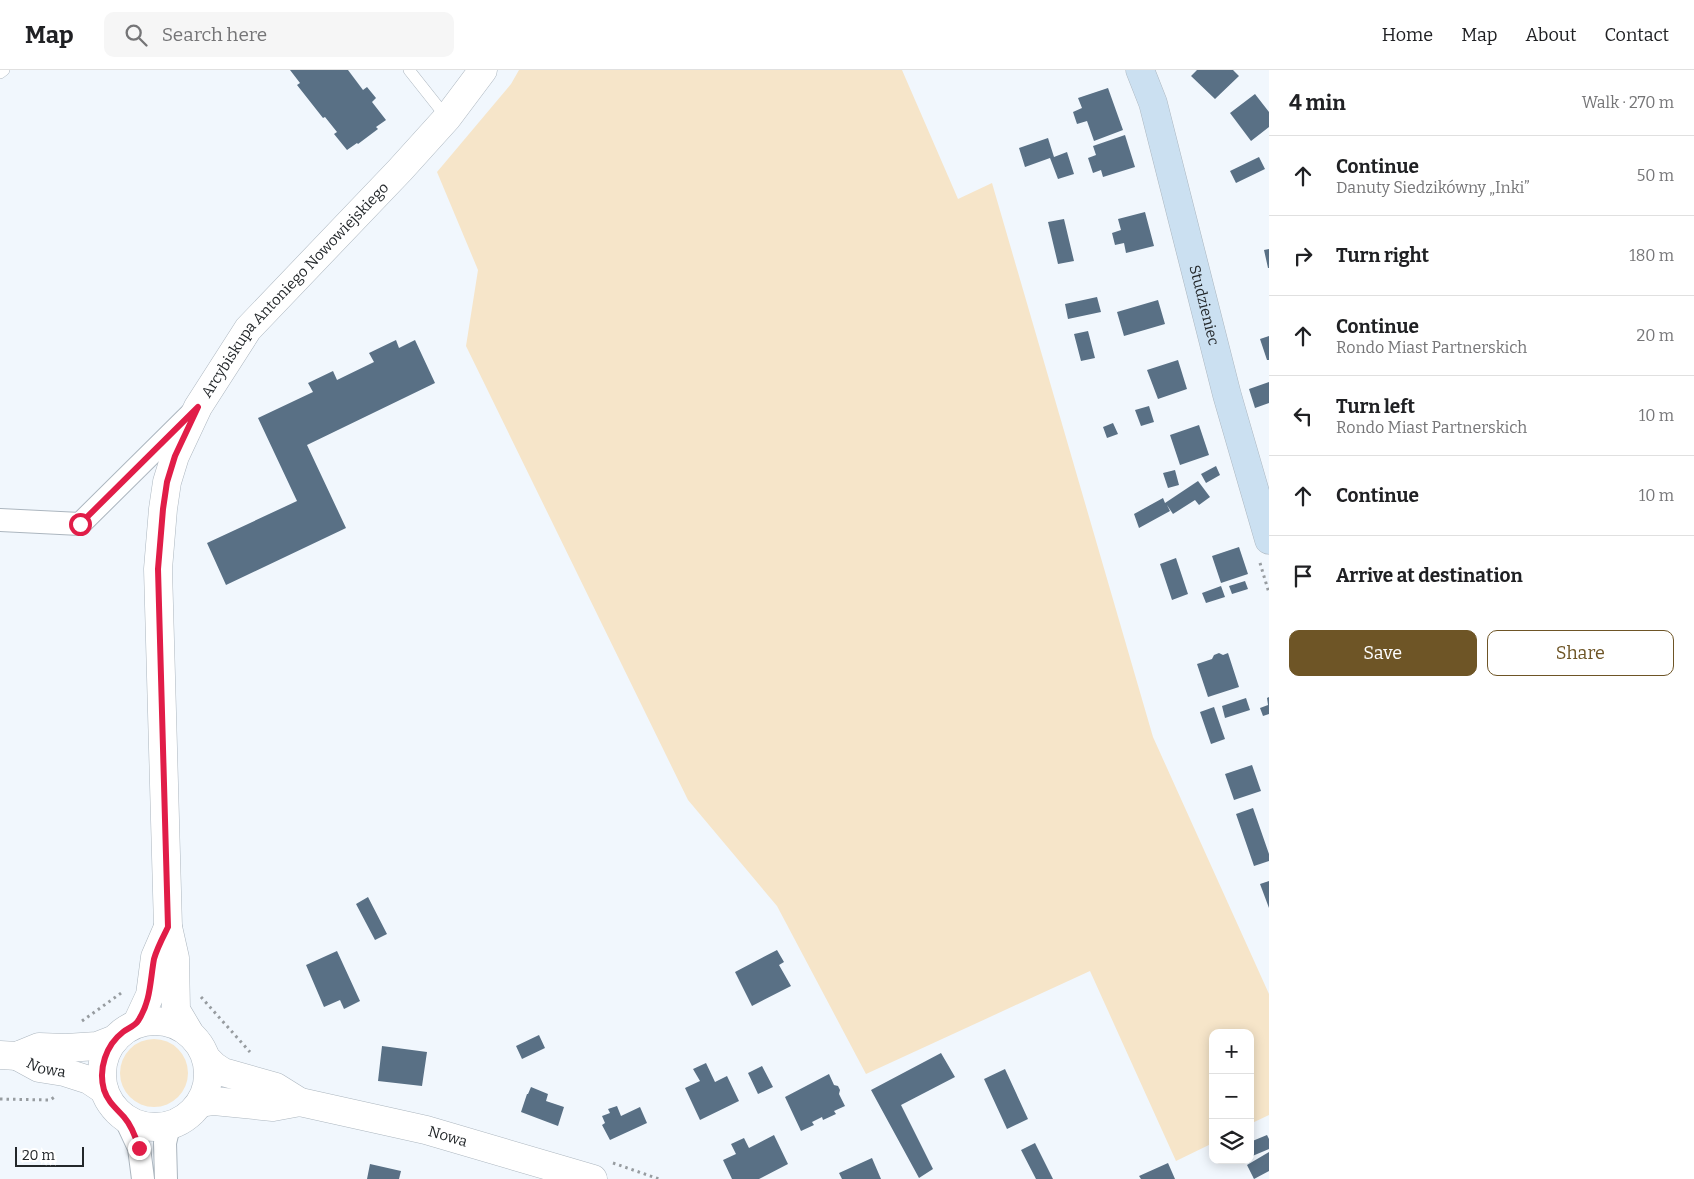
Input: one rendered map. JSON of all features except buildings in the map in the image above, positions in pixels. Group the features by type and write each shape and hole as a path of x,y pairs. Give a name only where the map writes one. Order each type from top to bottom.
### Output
{"main road":[{"name":"Studzieniec","path":"1140,70 1153,103 1228,395 1269,540"}],"street":[{"name":"Arcybiskupa Antoniego Nowowiejskiego","path":"190,1032 176,1010 175,958 168,927 158,569 167,482 175,456 198,407 248,328 400,170 447,118 482,70"},
{"path":"0,520 80,524 198,407"},
{"name":"Arcybiskupa Antoniego Nowowiejskiego","path":"137,1023 150,995 154,957 168,927"},
{"path":"125,1118 146,1127 169,1126 181,1121 192,1113 200,1103 207,1089 209,1074 206,1059 197,1040 190,1032 176,1024 160,1020 137,1023 123,1031 115,1039 103,1063 104,1090 113,1106 125,1118 139,1148 143,1179"},
{"name":"Nowa","path":"8,1056 39,1047 98,1046 115,1039"},
{"name":"Nowa","path":"8,1056 39,1068 64,1072 89,1080 104,1090"},
{"name":"Nowa","path":"206,1059 223,1072 276,1087 300,1102 603,1171"},
{"name":"Nowa","path":"200,1103 214,1101 235,1102 273,1107 300,1102"},
{"path":"166,1179 165,1143 169,1126"}],"lane":[{"path":"0,73 4,70"},
{"path":"409,70 447,118"}],"path":[{"path":"80,1023 128,988"},
{"path":"199,994 253,1056"},
{"path":"0,1098 50,1100 58,1092"},
{"path":"603,1171 659,1179"}],"shaded area":[{"path":"519,70 902,70 958,199 992,183 1153,737 1269,994 1269,1115 1254,1122 1254,1029 1209,1029 1209,1145 1176,1161 1090,971 866,1074 777,906 688,800 466,346 478,270 437,172 511,84"},
{"path":"154,1039 167,1042 178,1049 185,1060 188,1073 185,1086 178,1097 167,1104 154,1107 141,1104 130,1097 123,1086 120,1073 123,1060 130,1049 141,1042"}],"route":[{"path":"80,524 198,407 175,456 167,482 158,569 168,927 154,957 150,995 144,1009 137,1023 123,1031 115,1039 103,1063 104,1090 109,1101 125,1118 136,1138 139,1148"}]}
